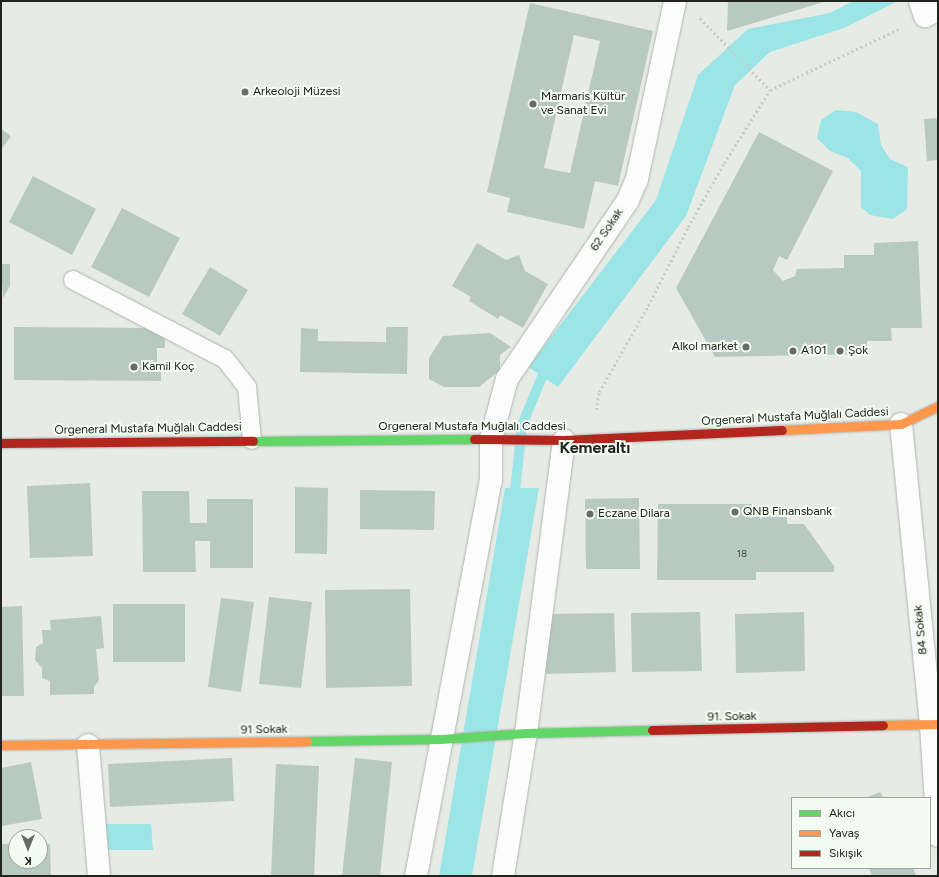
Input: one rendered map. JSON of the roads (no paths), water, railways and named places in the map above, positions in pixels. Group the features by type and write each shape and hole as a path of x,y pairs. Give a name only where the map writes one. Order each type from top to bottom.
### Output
{"street":[{"name":"62 Sokak","path":"416,876 450,738 491,480 495,438 507,379 628,200 637,179 675,1"},
{"name":"Orgeneral Mustafa Muğlalı Caddesi","path":"1,442 495,438 564,440 902,424 938,406"},
{"name":"84 Sokak","path":"902,424 934,725 938,836"},
{"path":"503,876 526,733 564,440"},
{"name":"91. Sokak","path":"526,733 934,725"},
{"name":"91 Sokak","path":"1,745 88,745 450,738 526,733"},
{"path":"88,745 99,876"}],"lane":[{"path":"73,280 225,359 246,387 252,440"}],"water":[{"path":"853,1 898,1 844,28 770,52 735,85 686,216 558,387 528,367 656,200 698,75 748,29 830,13"},
{"path":"836,110 856,112 878,124 881,145 890,159 908,167 907,209 893,219 870,215 861,207 861,171 848,158 830,151 817,138 821,120"},
{"path":"505,488 539,488 472,876 439,876"},
{"path":"106,824 151,824 153,850 107,850"}],"waterway":[{"path":"514,501 522,425 542,377 550,366"}],"place":[{"name":"Arkeoloji Müzesi","path":"245,92"},
{"name":"Marmaris Kültür ve Sanat Evi","path":"533,104"},
{"name":"Alkol market","path":"746,347"},
{"name":"A101","path":"793,351"},
{"name":"Şok","path":"840,351"},
{"name":"Kamil Koç","path":"134,367"},
{"name":"QNB Finansbank","path":"735,512"},
{"name":"Eczane Dilara","path":"590,514"}],"district":[{"name":"Kemeraltı","path":"595,448"}]}
